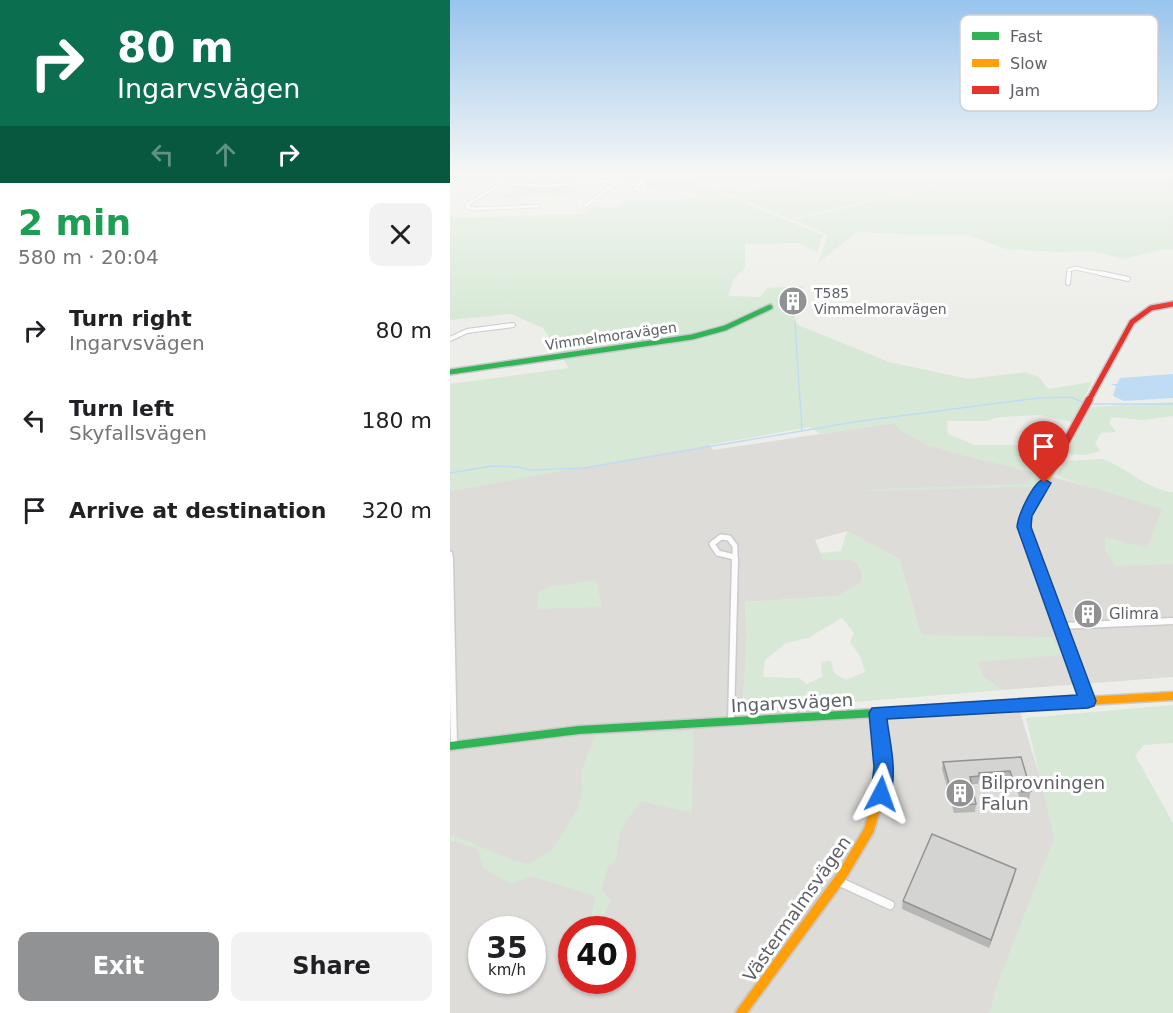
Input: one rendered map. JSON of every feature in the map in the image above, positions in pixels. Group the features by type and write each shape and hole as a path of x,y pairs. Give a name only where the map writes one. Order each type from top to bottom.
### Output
{"street":[{"path":"1068,283 1069,270 1075,268 1128,279"},
{"path":"1088,701 1030,544 1024,519 1132,322 1142,311 1173,304"},
{"name":"Vimmelmoravägen","path":"450,372 692,337 725,328 770,307"},
{"path":"450,339 467,332 513,325"},
{"path":"450,554 452,746"},
{"path":"731,721 734,557"},
{"path":"1060,626 1173,621"},
{"name":"Ingarvsvägen","path":"452,746 579,730 1173,696"},
{"name":"Västermalmsvägen","path":"741,1013 838,881 863,841 881,794 883,767 878,713"},
{"path":"838,881 890,905"}],"shaded area":[{"path":"894,423 928,445 1169,507 1173,512 1173,677 1002,690 921,635 899,559 847,531 815,540 823,559 852,560 857,563 863,576 861,583 838,596 745,602 747,639 742,711 1018,706 1060,842 989,1013 450,1013 450,491 709,443 713,450"}],"green space":[{"path":"450,220 787,220 823,235 817,253 799,243 745,244 745,269 734,278 728,296 760,297 767,288 804,286 794,310 798,325 889,362 969,379 1025,372 1039,377 1048,389 1092,382 1072,422 1041,415 1000,417 987,421 947,421 948,434 975,445 1038,445 1065,436 1033,487 860,491 1029,484 1033,471 937,448 903,432 894,423 820,434 810,427 450,491 450,384 569,368 543,328 511,314 450,320"},
{"path":"795,220 1173,220 1173,250 1160,250 1124,259 1091,251 1006,249 965,234 857,232 818,263 828,235"},
{"path":"1173,402 1173,416 1143,420 1112,417 1109,423 1116,432 1101,433 1095,443 1100,451 1086,455 1066,454 1091,407"},
{"path":"1103,459 1146,483 1173,492 1173,564 1116,566 1105,551 1105,537 1147,548 1162,509 1061,478 1057,474 1064,461"},
{"path":"847,531 899,559 921,635 1052,637 1061,655 978,662 984,678 1002,690 742,711 747,639 745,602 838,596 861,583 863,576 857,563 851,560 823,560 820,553 841,551","holes":["842,618 854,633 850,642 861,658 865,672 846,680 834,673 831,661 821,662 822,677 807,684 799,678 763,677 765,660 786,643 808,638"]},
{"path":"596,580 602,607 537,609 539,592 550,587"},
{"path":"1173,705 1173,743 1144,745 1135,755 1173,823 1173,1013 990,1013 996,988 1054,838 1026,718"},
{"path":"693,731 692,813 641,801 621,828 615,862 608,866 601,890 611,900 604,916 591,916 596,896 530,876 512,884 483,868 478,849 454,841 450,842 450,835 453,835 512,860 528,864 552,850 579,807 582,788 581,773 595,735"}],"water":[{"path":"1173,374 1173,398 1124,401 1113,396 1116,386 1110,384 1117,384 1120,378"}],"building":[{"name":"Bilprovningen Falun","path":"1021,757 1031,791 1022,792 1018,779 1013,779 1010,771 979,773 979,776 970,777 976,804 955,805 943,762"},
{"path":"932,834 1016,869 991,940 903,901"}],"waterway":[{"path":"795,322 802,431"},
{"path":"802,431 1038,398 1070,397 1085,403"},
{"path":"1090,404 1173,404"},
{"path":"450,473 492,466 519,467 530,470 584,468 802,431"}],"traffic: fast":[{"path":"450,372 692,337 725,328 770,307"},
{"path":"450,746 579,730 963,708"}],"traffic: slow":[{"path":"1055,462 1024,519 1030,544 1088,701"},
{"path":"963,708 1173,696"},
{"path":"741,1013 841,877 869,830 882,785 878,713"}],"traffic: jam":[{"path":"1055,462 1132,322 1151,308 1173,304"}],"place":[{"name":"T585 Vimmelmoravägen","path":"793,301"},
{"name":"Glimra","path":"1088,614"},
{"name":"Bilprovningen Falun","path":"960,793"}],"route":[{"path":"881,794 883,754 878,713 1088,701 1024,527 1025,516 1044,483"}]}
